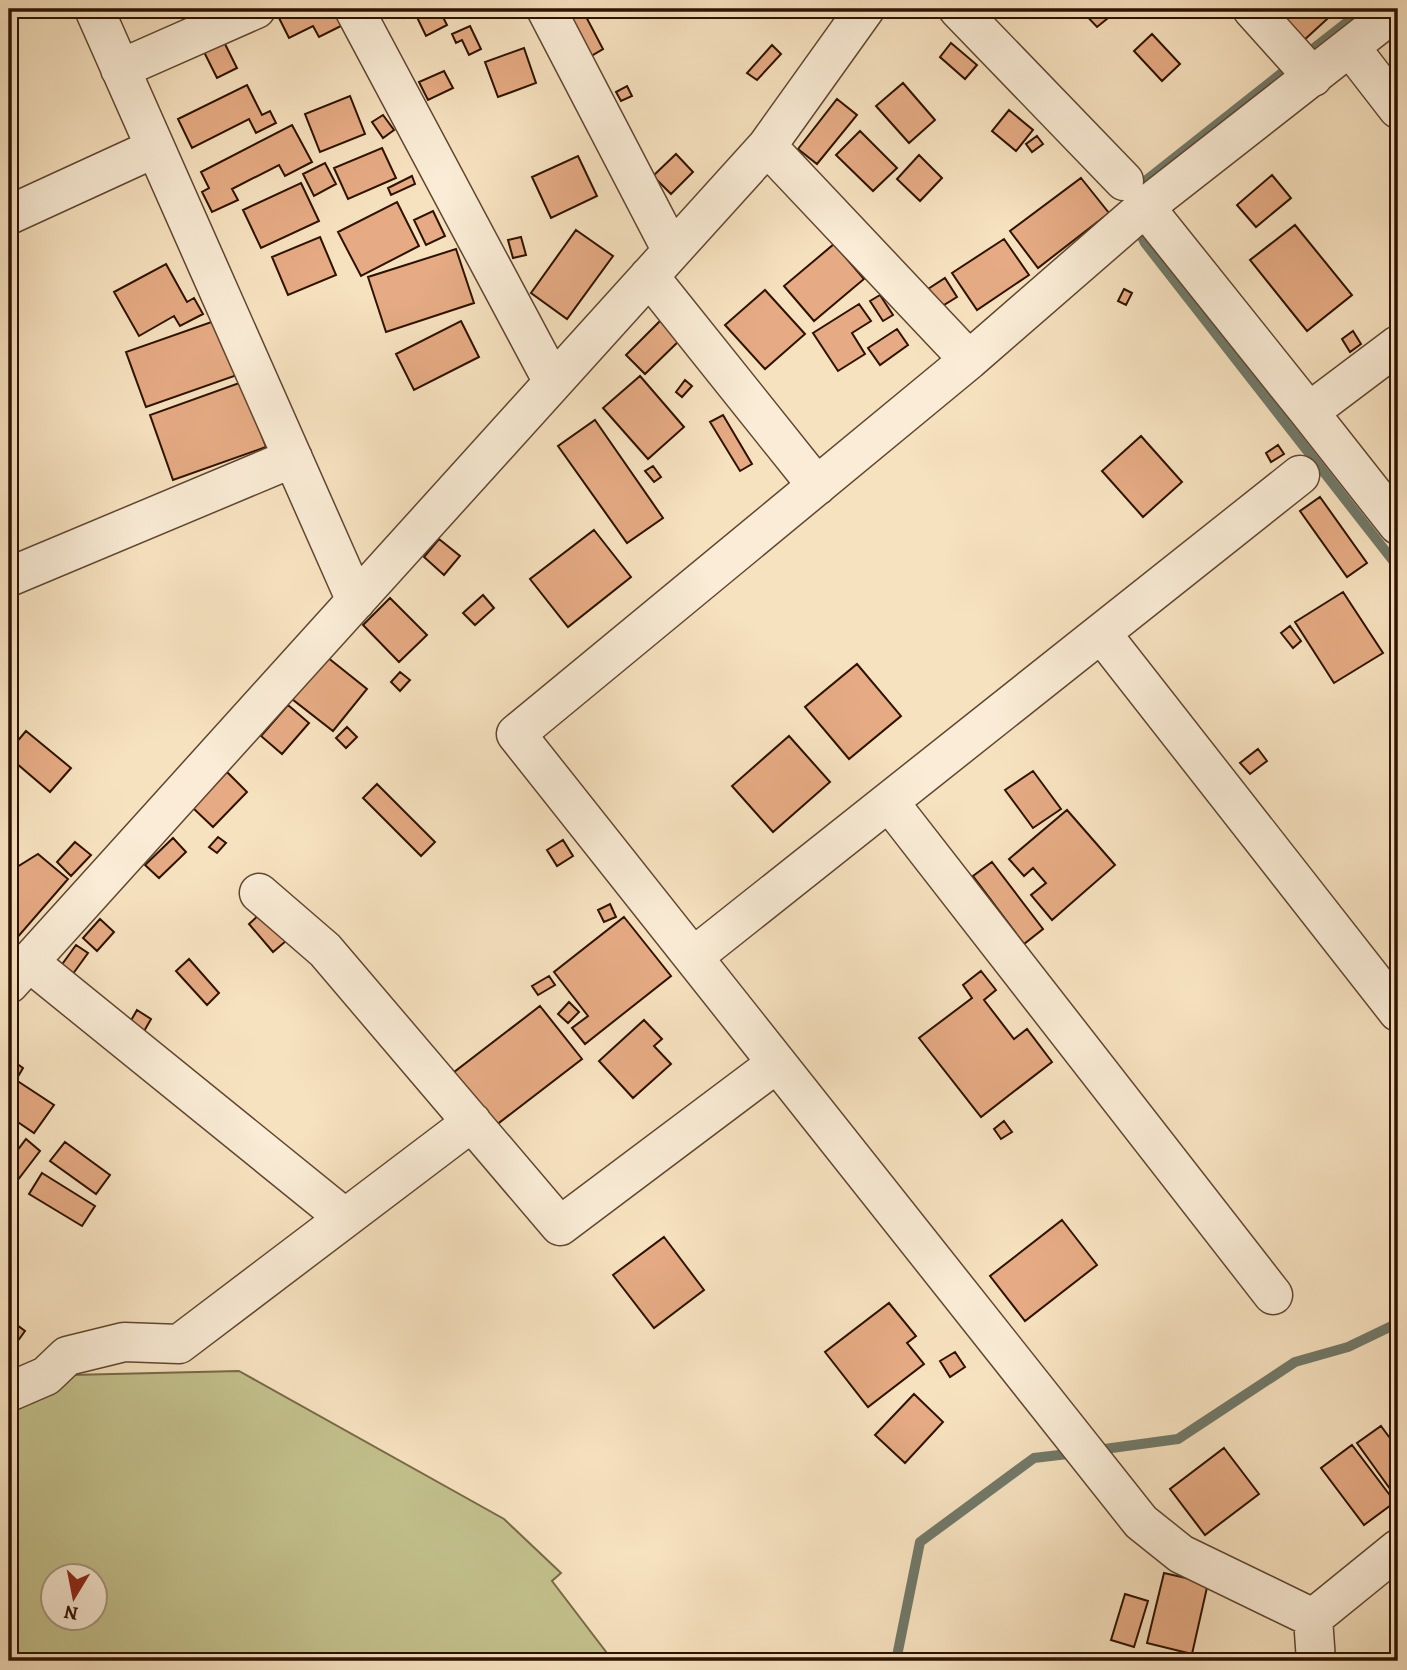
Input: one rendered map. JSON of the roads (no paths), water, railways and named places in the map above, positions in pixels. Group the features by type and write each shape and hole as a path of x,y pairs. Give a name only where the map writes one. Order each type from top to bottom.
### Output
{"street":[{"path":"94,9 356,601"},
{"path":"120,69 256,9"},
{"path":"354,9 553,382"},
{"path":"546,9 661,263 817,486"},
{"path":"345,1218 19,973 766,146 865,9"},
{"path":"958,9 1134,194 1398,526"},
{"path":"1252,9 1313,77"},
{"path":"1313,1618 1181,1554 1142,1522 516,734 969,360 1134,194 1313,77 1398,9"},
{"path":"1350,47 1398,109"},
{"path":"766,146 969,360"},
{"path":"9,215 155,148"},
{"path":"1309,412 1398,345"},
{"path":"9,577 293,458"},
{"path":"693,957 1300,475"},
{"path":"1101,633 1398,1012"},
{"path":"889,802 1273,1295"},
{"path":"259,893 325,950 560,1226 777,1063"},
{"path":"9,1392 46,1376 66,1356 124,1342 178,1344 472,1122"},
{"path":"1313,1618 1398,1549"},
{"path":"1313,1618 1316,1661"}],"waterway":[{"path":"1304,56 1364,9"},
{"path":"1136,192 1139,186 1292,65"},
{"path":"1136,224 1145,243 1398,567"},
{"path":"1097,1450 1178,1439 1295,1362 1348,1347 1398,1323"},
{"path":"896,1661 920,1542 1034,1458 1076,1453"}]}
